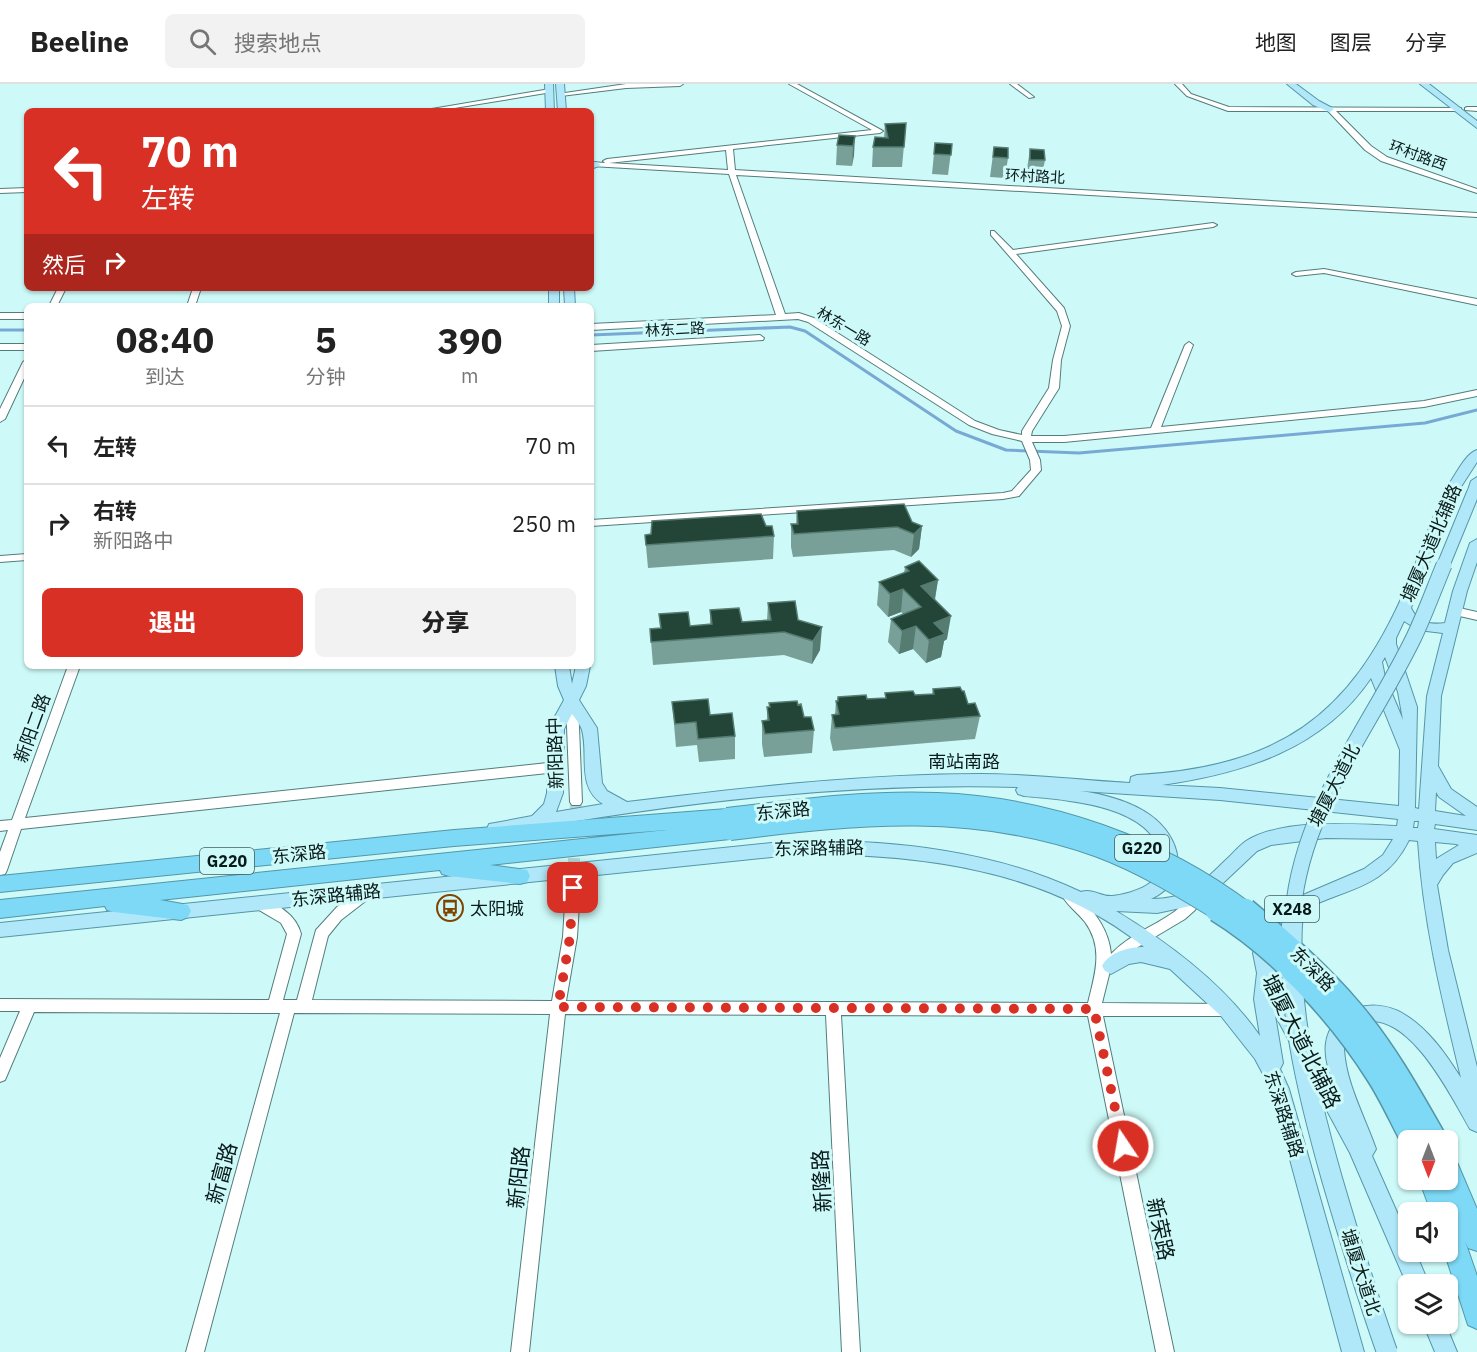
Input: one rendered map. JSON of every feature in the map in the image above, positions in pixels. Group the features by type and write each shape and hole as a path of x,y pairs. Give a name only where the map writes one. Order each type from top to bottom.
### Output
{"highway":[{"name":"东深路","path":"0,909 414,864 728,824 861,803 964,803 1044,815 1080,825 1144,850 1228,898 1300,956 1352,1010 1393,1064 1429,1130"},
{"name":"东深路","path":"0,884 454,838 614,828 819,821 890,816 956,817 994,821 1059,834 1129,859 1158,873 1227,916 1256,938 1317,995 1358,1046 1394,1102 1408,1130"},
{"path":"414,864 520,876"},
{"path":"76,900 181,911"},
{"path":"1457,1190 1477,1239"},
{"path":"1458,1256 1477,1316"}],"main road":[{"path":"560,84 562,108"},
{"name":"环村路西","path":"1291,84 1317,103 1330,109"},
{"name":"环村路西","path":"1298,84 1330,109"},
{"path":"1424,84 1468,109 1477,125"},
{"path":"1432,84 1477,117"},
{"path":"549,88 550,108"},
{"name":"塘厦大道北辅路","path":"1407,751 1395,715 1378,677 1375,661 1403,608 1452,490 1465,467 1477,454"},
{"name":"塘厦大道北","path":"1387,1352 1334,1187 1306,1074 1296,1023 1291,960 1294,895 1306,846 1319,809 1414,638 1475,487"},
{"path":"1477,543 1455,611 1434,696 1426,826 1429,885 1447,985 1477,1106"},
{"path":"1403,608 1408,618 1420,627 1435,629 1451,626"},
{"name":"塘厦大道北辅路","path":"1389,636 1390,651 1405,690 1410,712 1406,813 1403,833 1397,849 1383,867 1356,882 1291,908 1270,927 1264,939 1262,955 1264,971 1284,1013 1347,1126 1414,1274"},
{"path":"1057,782 1122,782 1165,778 1215,768 1269,753 1303,737 1337,710 1375,661"},
{"name":"新阳路中","path":"562,669 565,686 572,702"},
{"name":"新阳路中","path":"572,702 579,686 582,669"},
{"path":"537,821 551,807 555,793 557,767 556,729 572,702 589,728 594,784 602,795 615,804 627,808"},
{"path":"1429,763 1445,793 1477,815"},
{"path":"914,781 1080,797 1104,802 1134,813 1161,836 1170,856 1170,869 1160,886 1140,897 1099,900"},
{"name":"南站南路","path":"454,838 537,821 627,808 801,788 914,781 1057,782 1109,788 1220,794 1406,813 1426,826 1477,840"},
{"name":"南站南路","path":"1061,890 1136,907 1174,905 1198,896 1243,852 1259,840 1272,836 1297,833 1403,833 1426,826 1477,824"},
{"path":"1429,885 1437,868 1446,859 1455,852 1477,846"},
{"name":"东深路辅路","path":"0,930 772,849 866,847 944,854 1029,876 1061,890 1143,936 1236,1016 1260,1049 1280,1089 1353,1352"},
{"path":"1107,970 1124,957 1142,955 1159,957 1185,970"},
{"path":"1264,971 1263,999 1280,1089"},
{"path":"1378,1194 1335,1054 1336,1038 1340,1030 1354,1017 1364,1014 1387,1016 1412,1029 1433,1053 1477,1123"},
{"path":"1439,1334 1446,1352"}],"street":[{"path":"561,94 626,86 680,84"},
{"path":"594,165 613,159 880,131 792,84"},
{"path":"1013,84 1031,97"},
{"path":"1178,84 1190,95 1228,109 1468,109"},
{"path":"439,108 549,88"},
{"name":"环村路西","path":"1330,109 1368,148 1383,159 1477,191"},
{"path":"729,147 733,181 781,316"},
{"name":"环村路北","path":"594,165 1477,215"},
{"path":"0,189 24,188"},
{"path":"1012,252 1213,225"},
{"path":"594,523 1015,494 1023,488 1036,470 1035,460 1027,444 1027,431 1054,388 1057,360 1066,326 1061,310 994,233"},
{"path":"1296,274 1324,271 1477,302"},
{"path":"0,316 24,316"},
{"name":"林东一路","path":"594,327 799,316 811,320 972,423 1027,444 1424,404 1477,393"},
{"name":"林东二路","path":"594,348 760,338"},
{"path":"1155,430 1189,345"},
{"path":"0,347 24,347"},
{"path":"0,419 24,368"},
{"path":"0,559 24,557"},
{"path":"1455,611 1477,616"},
{"name":"新阳二路","path":"0,870 73,669"},
{"name":"新阳路中","path":"572,702 576,802"},
{"path":"0,826 557,767"},
{"path":"558,1007 570,937 573,888"},
{"path":"1061,890 1080,907 1099,933 1107,970"},
{"path":"289,1006 324,928 339,913 367,892"},
{"path":"1107,970 1125,949 1188,910 1198,896"},
{"path":"259,903 286,918 293,926 289,1006"},
{"name":"新荣路","path":"1107,970 1094,1009 1165,1352"},
{"path":"0,1005 1227,1010"},
{"path":"0,1075 30,1005"},
{"name":"新富路","path":"195,1352 289,1006"},
{"name":"新阳路","path":"520,1352 558,1007"},
{"name":"新隆路","path":"833,1008 851,1352"}],"building":[{"path":"906,123 904,147 873,147 875,137 888,138 885,124"},
{"path":"839,135 855,136 853,146 837,145"},
{"path":"935,143 952,144 951,155 934,154"},
{"path":"994,147 1008,148 1008,158 993,157"},
{"path":"1030,149 1044,150 1045,160 1030,160"},
{"path":"904,504 912,522 922,526 914,534 897,527 794,534 791,524 798,524 797,511"},
{"path":"761,514 766,526 772,526 774,536 646,545 645,535 651,534 652,521"},
{"path":"919,561 938,580 921,586 951,616 934,623 945,634 929,640 916,626 902,631 891,619 921,607 903,589 890,594 879,582 909,571 905,567"},
{"path":"795,601 798,620 822,627 813,641 784,632 651,642 650,629 661,628 659,614 688,612 690,626 712,624 710,610 739,608 742,622 771,620 768,603"},
{"path":"960,687 964,691 968,704 975,703 980,716 835,728 832,715 839,714 836,701 838,697 866,695 867,699 886,698 885,693 913,691 915,695 934,694 933,689"},
{"path":"708,699 710,715 732,713 735,736 698,739 696,722 675,724 672,702"},
{"path":"797,701 798,705 801,704 804,717 811,717 814,730 765,734 762,721 769,720 767,707 770,707 769,703"}],"waterway":[{"path":"594,335 790,327 805,331 956,431 1006,450 1079,453 1425,423 1477,410"},
{"path":"0,330 24,330"}],"tunnel":[{"path":"573,888 576,802"}],"place":[{"name":"太阳城","path":"450,908"}],"route":[{"path":"573,888 570,937 558,1007 1094,1009 1123,1146"}]}
